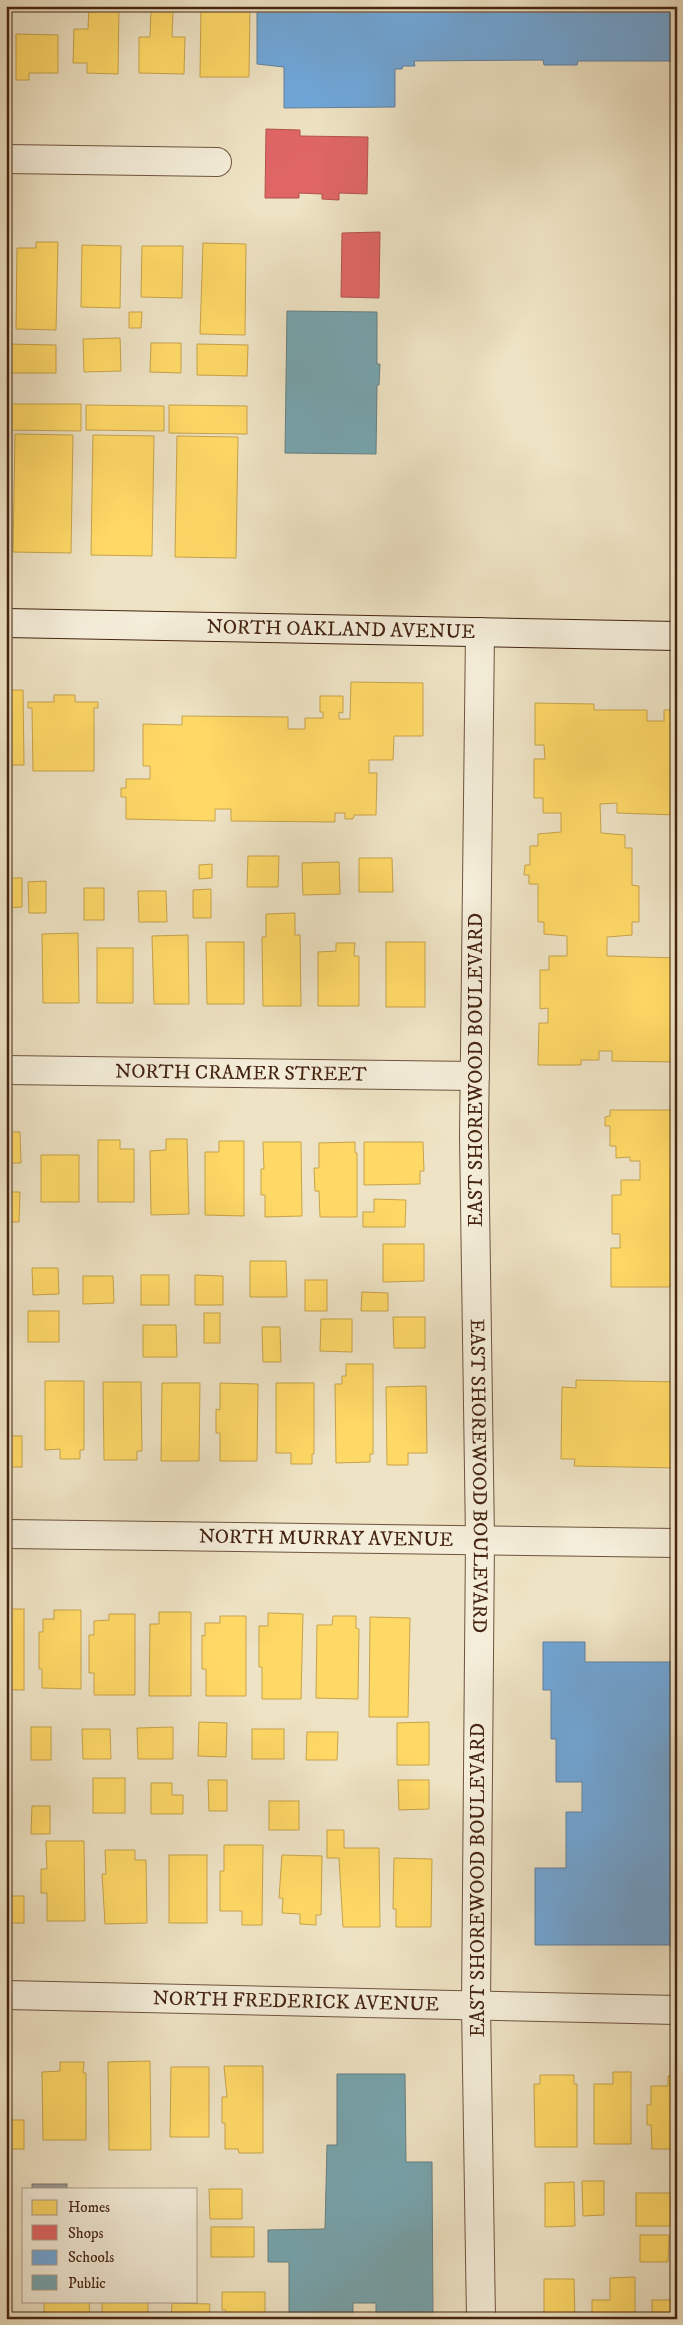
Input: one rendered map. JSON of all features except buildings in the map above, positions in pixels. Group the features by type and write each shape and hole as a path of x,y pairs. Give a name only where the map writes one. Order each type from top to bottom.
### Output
{"street":[{"path":"6,160 217,162"},
{"name":"NORTH OAKLAND AVENUE","path":"6,623 677,636"},
{"name":"EAST SHOREWOOD BOULEVARD","path":"480,632 475,1076 480,1539 476,2006 481,2319"},
{"name":"NORTH CRAMER STREET","path":"6,1070 475,1076"},
{"name":"NORTH MURRAY AVENUE","path":"6,1534 677,1543"},
{"name":"NORTH FREDERICK AVENUE","path":"6,1995 677,2010"}]}
